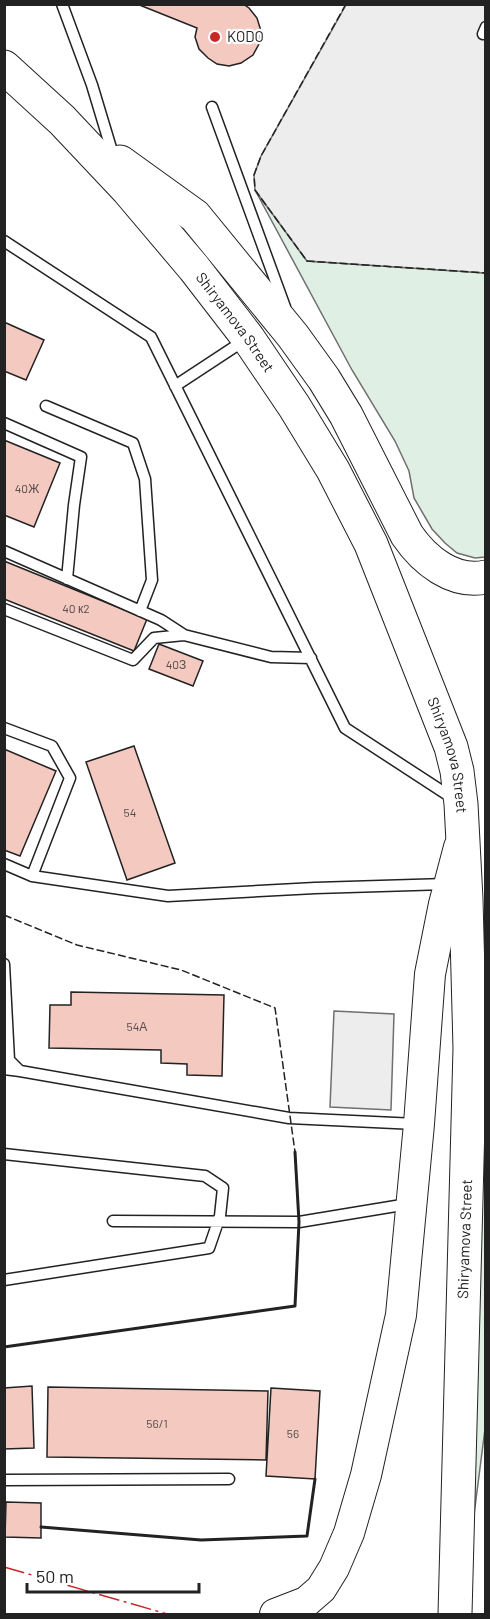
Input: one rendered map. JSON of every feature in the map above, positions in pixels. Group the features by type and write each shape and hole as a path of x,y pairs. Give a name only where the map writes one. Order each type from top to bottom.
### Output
{"main road":[{"name":"Shiryamova Street","path":"16,83 62,120 128,190 187,259 248,338 294,406 333,470 370,544 451,747 457,771 462,820 470,1048 455,1599"},
{"path":"62,120 195,216 293,336 324,379 346,415 415,548 434,564 457,576 468,579 486,577"},
{"path":"275,1614 298,1606 316,1595 334,1568 349,1533 366,1475 401,1315 430,974 462,820"}],"lane":[{"path":"62,4 92,85 114,158"},
{"path":"212,107 284,302 293,336"},
{"path":"4,241 151,337 345,728 462,820"},
{"path":"175,386 248,338"},
{"path":"46,406 134,443 145,479 152,580 140,611"},
{"path":"4,423 81,457 67,579"},
{"path":"4,551 161,620 184,635 271,657 311,658"},
{"path":"4,609 133,660 154,639 184,635"},
{"path":"4,728 52,746 69,778 32,876"},
{"path":"4,864 32,876 168,896 449,884"},
{"path":"4,964 9,1060 20,1071"},
{"path":"4,1069 289,1118 419,1124"},
{"path":"4,1154 205,1176 223,1188 219,1222 209,1248 4,1280"},
{"path":"113,1221 299,1222 411,1203"},
{"path":"4,1480 229,1479"}],"green space":[{"path":"255,190 307,261 485,273 485,557 475,558 457,553 432,529 414,498 409,471 395,441 352,370"},
{"path":"485,918 486,1421 474,1515 469,1423"}],"shaded area":[{"path":"346,5 485,5 485,273 307,261 255,190 254,175 261,156"},
{"path":"334,1011 394,1014 391,1110 330,1107"}],"building":[{"path":"137,4 243,4 257,18 261,31 259,44 253,55 241,63 229,66 217,64 199,49 195,37 197,28"},
{"path":"4,322 44,340 26,380 4,371"},
{"path":"4,440 60,463 34,527 4,515"},
{"path":"4,561 147,619 134,651 4,599"},
{"path":"159,644 203,661 193,686 149,669"},
{"path":"134,746 175,863 127,880 86,762"},
{"path":"4,749 56,771 20,856 4,850"},
{"path":"71,992 224,995 222,1076 187,1075 187,1064 161,1063 161,1050 49,1048 50,1005 71,1005"},
{"path":"32,1386 34,1448 4,1449 4,1388"},
{"path":"48,1387 268,1391 266,1460 47,1457"},
{"path":"271,1388 320,1391 315,1479 266,1476"},
{"path":"6,1502 41,1503 41,1538 5,1537"}],"fence":[{"path":"346,4 261,156 254,175 255,190 307,261 486,273"},
{"path":"4,915 77,945 181,970 275,1008 295,1152"}],"wall":[{"path":"4,1347 295,1306 299,1222 295,1152"},
{"path":"41,1527 201,1540 307,1536 315,1479"}],"power":[{"path":"4,1567 167,1614"}],"place":[{"name":"KODO","path":"215,37"}]}
